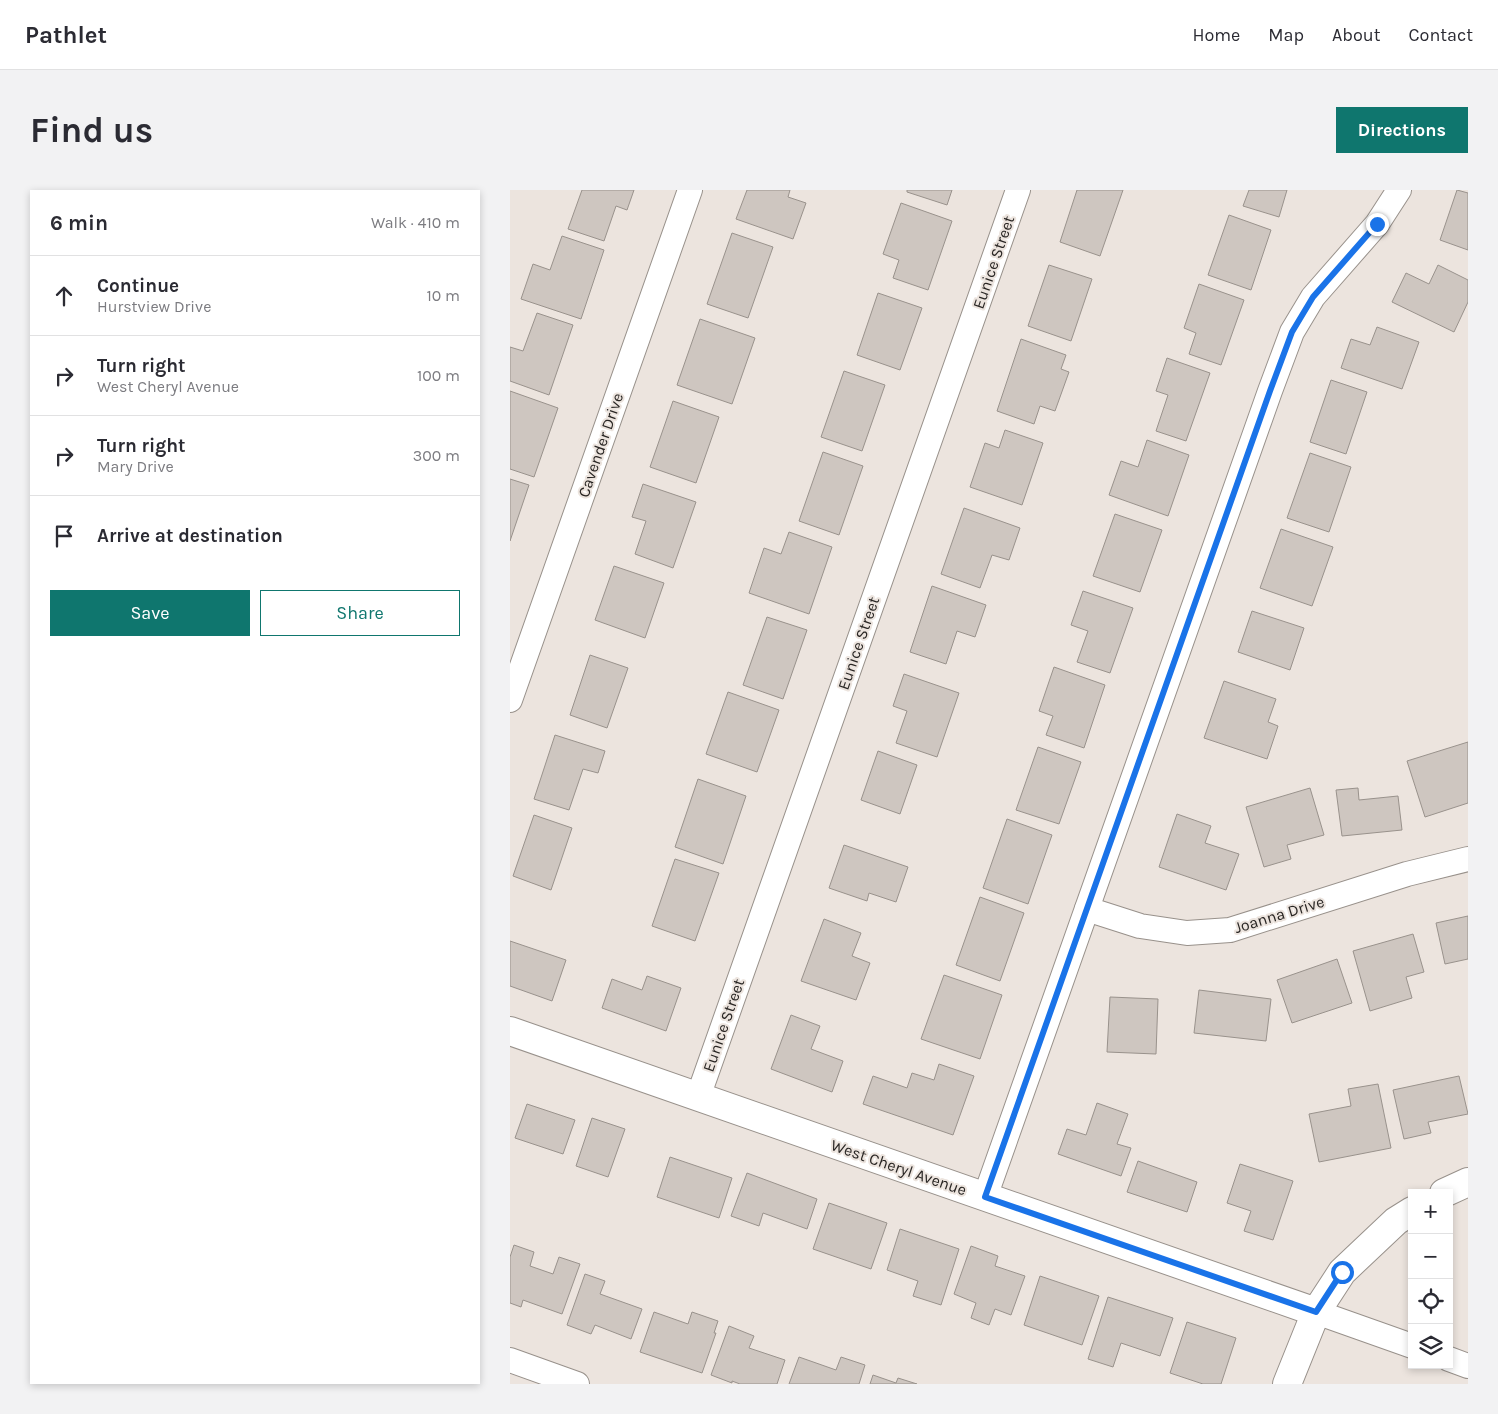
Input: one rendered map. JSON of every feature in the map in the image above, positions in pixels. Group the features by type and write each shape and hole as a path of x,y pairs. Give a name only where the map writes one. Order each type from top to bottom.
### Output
{"street":[{"name":"Cavender Drive","path":"510,700 690,190"},
{"name":"Eunice Street","path":"698,1097 1018,190"},
{"path":"985,1197 1292,332 1313,297 1377,224 1399,190"},
{"name":"Joanna Drive","path":"1087,909 1140,926 1187,933 1230,930 1407,874 1468,859"},
{"name":"West Cheryl Avenue","path":"510,1031 1316,1312"},
{"path":"1453,1189 1468,1182"},
{"path":"1286,1384 1316,1312 1342,1272 1396,1221 1408,1214"},
{"path":"1316,1312 1408,1345"},
{"path":"510,1360 577,1384"},
{"path":"1453,1360 1468,1366"}],"building":[{"path":"582,190 634,190 627,210 616,206 604,241 568,229"},
{"path":"747,190 790,190 788,197 806,203 793,239 736,219"},
{"path":"907,190 952,190 947,205 907,192"},
{"path":"1077,190 1123,190 1100,256 1060,242"},
{"path":"1249,190 1287,190 1279,217 1243,206"},
{"path":"1457,190 1468,193 1468,250 1440,240"},
{"path":"901,203 952,221 928,290 893,278 899,260 883,254"},
{"path":"1229,215 1271,230 1251,290 1208,275"},
{"path":"732,233 773,247 748,318 707,304"},
{"path":"562,236 604,250 581,319 521,299 533,264 550,270"},
{"path":"1049,265 1092,279 1071,341 1028,326"},
{"path":"1438,265 1468,280 1468,302 1454,332 1392,302 1406,273 1429,284"},
{"path":"1199,284 1244,300 1221,365 1189,354 1196,333 1184,328"},
{"path":"878,293 922,308 900,370 857,355"},
{"path":"537,313 573,325 549,395 510,381 510,347 523,351"},
{"path":"700,319 755,338 732,404 677,385"},
{"path":"1377,327 1419,342 1402,389 1341,368 1351,339 1370,345"},
{"path":"1021,339 1066,355 1061,369 1069,372 1055,411 1040,406 1034,424 997,411"},
{"path":"1167,358 1210,373 1186,441 1156,431 1168,395 1156,391"},
{"path":"844,371 885,385 862,451 821,437"},
{"path":"1331,380 1367,392 1346,454 1310,442"},
{"path":"510,391 558,408 534,477 510,469"},
{"path":"673,401 719,417 696,483 650,467"},
{"path":"1005,430 1043,443 1022,505 970,487 985,443 999,448"},
{"path":"1147,440 1189,455 1168,516 1109,495 1121,461 1138,467"},
{"path":"823,452 863,466 839,535 799,521"},
{"path":"1310,453 1351,467 1329,532 1287,518"},
{"path":"510,479 529,485 510,541"},
{"path":"643,484 696,502 673,568 635,554 646,521 632,517"},
{"path":"964,508 1020,528 1009,560 992,555 980,588 941,574"},
{"path":"1115,514 1162,530 1140,592 1093,576"},
{"path":"1281,529 1333,547 1312,606 1260,588"},
{"path":"789,532 832,547 809,614 749,593 764,548 781,554"},
{"path":"614,566 664,583 645,638 595,620"},
{"path":"932,586 986,605 975,637 957,631 946,664 910,652"},
{"path":"1083,591 1133,608 1110,673 1077,662 1088,631 1071,625"},
{"path":"1252,611 1304,628 1290,670 1238,652"},
{"path":"767,617 807,630 783,699 743,685"},
{"path":"590,655 628,668 607,728 570,715"},
{"path":"1054,667 1105,685 1084,748 1046,735 1053,716 1039,711"},
{"path":"904,674 959,693 937,757 896,743 907,711 893,706"},
{"path":"1224,681 1276,699 1268,722 1278,726 1267,759 1204,738"},
{"path":"728,692 779,710 757,772 706,754"},
{"path":"555,735 605,751 598,773 583,769 569,810 534,799"},
{"path":"1468,742 1468,803 1425,817 1407,761"},
{"path":"1038,747 1081,762 1059,824 1016,810"},
{"path":"878,751 917,765 900,814 861,800"},
{"path":"698,779 746,796 723,864 675,847"},
{"path":"1310,788 1324,835 1287,845 1291,859 1264,867 1246,807"},
{"path":"1358,788 1359,800 1398,796 1402,830 1342,836 1336,790"},
{"path":"1177,814 1211,826 1205,843 1239,854 1226,890 1159,867"},
{"path":"534,815 572,828 551,890 513,876"},
{"path":"1007,819 1052,835 1028,904 983,888"},
{"path":"844,845 908,867 896,902 869,893 867,901 829,888"},
{"path":"675,859 719,873 695,941 652,926"},
{"path":"980,897 1024,913 1000,981 956,965"},
{"path":"1468,916 1468,959 1445,964 1436,923"},
{"path":"824,919 861,933 852,956 870,963 856,1000 801,981"},
{"path":"1413,934 1424,972 1406,977 1412,998 1370,1011 1353,951"},
{"path":"510,941 566,960 552,1001 510,986"},
{"path":"1337,959 1352,1003 1292,1023 1277,980"},
{"path":"944,975 1002,995 980,1059 921,1039"},
{"path":"647,976 681,988 666,1031 602,1008 612,979 642,990"},
{"path":"1199,990 1271,999 1266,1041 1194,1033"},
{"path":"1110,997 1158,999 1156,1054 1107,1052"},
{"path":"791,1015 820,1026 811,1049 843,1061 832,1092 771,1069"},
{"path":"939,1064 974,1076 953,1135 863,1104 873,1076 907,1088 912,1073 934,1080"},
{"path":"1459,1076 1468,1114 1428,1122 1431,1133 1404,1139 1393,1090"},
{"path":"1378,1084 1391,1148 1319,1162 1309,1114 1351,1106 1348,1089"},
{"path":"1097,1103 1128,1114 1117,1144 1131,1148 1121,1176 1058,1154 1067,1129 1086,1135"},
{"path":"527,1104 575,1120 563,1154 515,1138"},
{"path":"592,1118 625,1129 608,1177 576,1166"},
{"path":"670,1157 732,1178 719,1218 657,1197"},
{"path":"1138,1161 1197,1182 1187,1212 1127,1192"},
{"path":"1240,1164 1293,1181 1273,1240 1244,1231 1251,1211 1227,1203"},
{"path":"747,1173 817,1199 807,1229 763,1213 759,1226 731,1216"},
{"path":"829,1203 887,1223 871,1269 813,1249"},
{"path":"900,1229 959,1249 941,1305 913,1296 918,1281 887,1270"},
{"path":"514,1245 534,1252 530,1266 553,1274 559,1257 580,1264 562,1314 523,1300 521,1307 510,1303 510,1257"},
{"path":"971,1246 998,1256 995,1266 1025,1276 1011,1315 995,1309 989,1325 971,1318 976,1303 954,1294"},
{"path":"585,1274 605,1281 600,1294 642,1309 631,1339 595,1325 591,1334 567,1325"},
{"path":"1040,1276 1099,1296 1082,1345 1024,1325"},
{"path":"1108,1297 1173,1318 1160,1356 1121,1343 1113,1367 1088,1359"},
{"path":"654,1312 688,1324 692,1312 718,1321 714,1333 716,1333 702,1373 640,1352"},
{"path":"1187,1322 1236,1338 1221,1384 1203,1384 1170,1373"},
{"path":"729,1326 754,1336 749,1348 785,1360 777,1384 740,1384 732,1381 732,1383 711,1375"},
{"path":"799,1357 836,1370 841,1357 865,1365 859,1384 789,1384"},
{"path":"873,1375 896,1383 898,1378 917,1384 870,1384"}],"route":[{"path":"1342,1272 1316,1312 985,1197 1292,332 1313,297 1377,224"}]}
